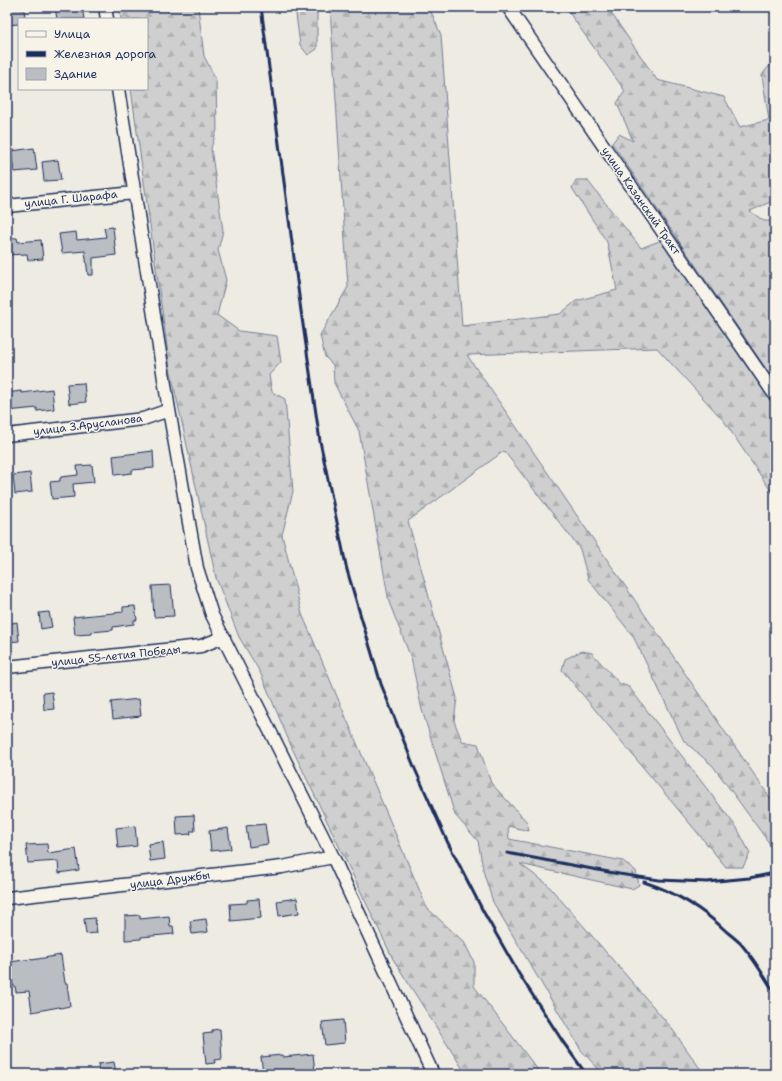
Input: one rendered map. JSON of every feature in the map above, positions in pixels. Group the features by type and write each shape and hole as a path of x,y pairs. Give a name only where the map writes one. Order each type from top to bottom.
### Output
{"street":[{"path":"105,7 107,18"},
{"name":"улица Казанский Тракт","path":"508,7 775,395"},
{"path":"118,90 168,410 197,568 212,614 333,857 429,1074"},
{"name":"улица Г. Шарафа","path":"7,206 134,193"},
{"name":"улица З.Арусланова","path":"7,435 143,419 168,410"},
{"name":"улица 55-летия Победы","path":"7,667 201,646 224,638"},
{"name":"улица Дружбы","path":"7,898 282,867 333,857"}],"green space":[{"path":"119,7 198,7 204,56 216,80 217,130 211,148 223,231 218,250 226,280 217,315 239,331 277,336 281,362 269,375 272,392 285,399 293,491 282,535 302,614 427,908 464,942 474,962 474,986 541,1074 466,1074 393,959 292,748 260,672 239,637 216,578 170,368 131,90 148,90 148,18 121,18"},
{"path":"295,7 317,7 317,49 308,55 300,45"},
{"path":"330,7 429,7 441,35 462,326 560,314 576,301 617,290 607,242 572,188 576,180 587,180 641,248 662,240 775,407 775,497 724,421 657,348 467,355 775,805 775,851 713,766 684,741 633,636 588,579 580,549 504,451 408,521 457,698 454,721 462,741 478,744 491,783 527,822 529,831 508,826 509,839 623,861 636,871 639,885 632,889 520,864 547,884 670,1026 704,1074 603,1074 581,1050 493,902 484,874 478,841 455,815 422,710 411,658 389,602 359,431 334,383 333,365 325,357 320,335 348,287"},
{"path":"565,7 607,7 657,80 724,97 740,127 769,120 762,75 770,65 775,71 775,200 750,211 764,221 775,221 775,382 612,143 619,134 633,141 617,103 625,91"},
{"path":"582,651 592,653 619,683 629,687 737,828 750,853 743,867 726,867 562,670 565,659"}],"building":[{"path":"7,7 24,7 25,18 18,18 18,24 7,25"},
{"path":"55,7 82,7 84,18 57,18"},
{"path":"34,148 37,170 14,172 11,151"},
{"path":"58,160 61,180 44,181 42,162"},
{"path":"113,227 116,255 93,258 93,275 88,275 85,251 62,253 59,234 76,232 77,240 106,237 104,228"},
{"path":"7,238 17,238 18,242 41,240 43,259 28,260 27,254 7,255"},
{"path":"84,383 86,402 69,404 67,384"},
{"path":"52,389 54,409 37,411 37,408 7,411 7,393 21,391 22,393"},
{"path":"153,451 154,468 132,470 132,473 115,475 113,456"},
{"path":"92,465 94,482 73,484 74,497 52,499 50,482 60,481 61,477 78,475 77,466"},
{"path":"30,473 32,492 15,494 13,475"},
{"path":"171,585 174,616 154,617 152,586"},
{"path":"135,606 137,620 134,620 134,624 113,627 113,630 91,632 92,634 75,635 73,617 123,612 123,607"},
{"path":"49,612 52,627 41,629 39,613"},
{"path":"17,622 19,641 7,642 7,624"},
{"path":"52,692 54,709 44,710 43,693"},
{"path":"139,699 141,716 113,719 111,702"},
{"path":"194,815 195,831 190,831 191,834 177,835 176,816"},
{"path":"265,824 268,844 249,847 246,826"},
{"path":"135,826 137,846 118,848 116,828"},
{"path":"228,828 231,849 211,851 209,831"},
{"path":"163,842 165,859 150,861 148,844"},
{"path":"47,844 48,853 76,849 79,870 59,873 58,861 28,863 26,845"},
{"path":"297,898 299,913 279,916 277,901"},
{"path":"259,899 261,918 231,921 230,904 247,903 247,900"},
{"path":"140,915 140,919 169,916 170,926 173,926 174,934 125,940 125,916"},
{"path":"95,918 97,933 86,934 84,919"},
{"path":"206,919 208,932 192,934 190,921"},
{"path":"61,955 70,1006 32,1012 29,991 16,992 15,986 13,986 10,962"},
{"path":"343,1020 345,1043 325,1045 322,1022"},
{"path":"220,1029 222,1059 214,1060 215,1063 206,1064 203,1034 212,1033 212,1030"},
{"path":"313,1054 315,1071 287,1074 263,1074 261,1057 282,1055 283,1057"},
{"path":"114,1062 116,1074 99,1074 98,1064"}],"railway":[{"path":"261,7 301,311 320,441 347,570 381,684 415,769 447,841 483,911 519,974 563,1042 586,1074"},
{"path":"507,853 659,880 707,882 749,878 775,873"},
{"path":"644,882 678,896 718,924 746,950 775,994"}]}
